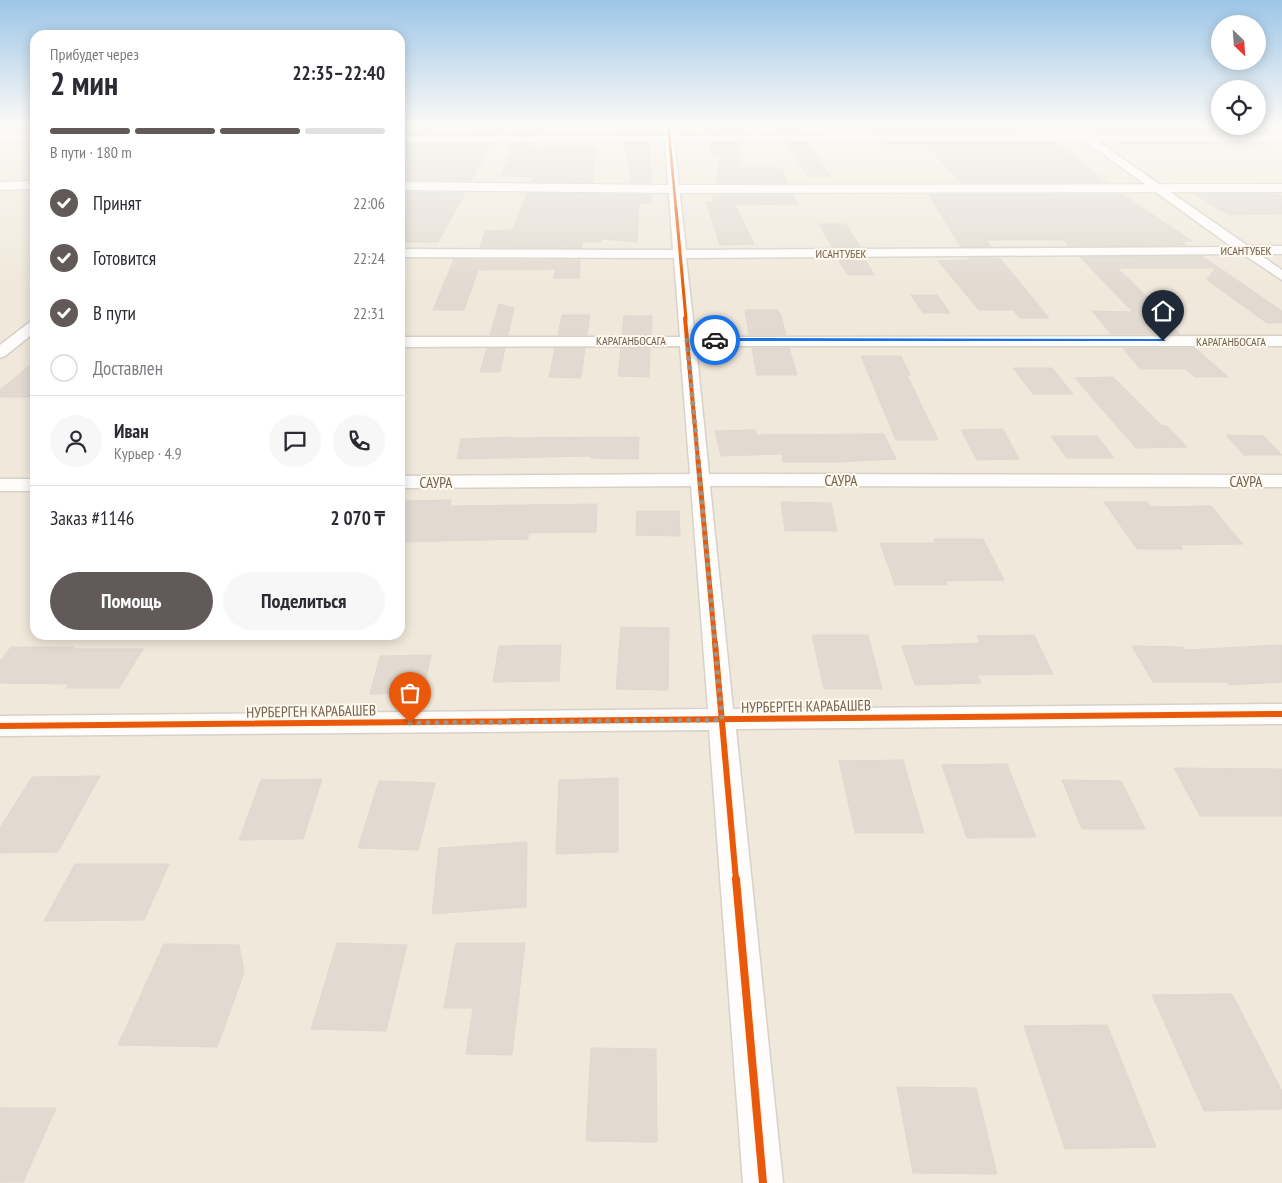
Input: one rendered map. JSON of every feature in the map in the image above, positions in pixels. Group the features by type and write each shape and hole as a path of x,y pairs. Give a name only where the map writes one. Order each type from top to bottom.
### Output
{"street":[{"path":"673,178 764,1183"},
{"path":"1143,178 1282,276"},
{"path":"0,186 30,185"},
{"path":"405,186 674,189 1282,188"},
{"name":"ИСАНТУБЕК","path":"405,253 680,254 1282,250"},
{"path":"5,349 30,329"},
{"name":"КАРАГАНБОСАГА","path":"405,342 687,340 1282,341"},
{"path":"5,349 30,345"},
{"name":"САУРА","path":"405,482 700,480 1282,481"},
{"path":"0,485 30,485"},
{"name":"НУРБЕРГЕН КАРАБАШЕВ","path":"0,726 1282,714"}],"shaded area":[{"path":"0,178 30,178 30,640 405,640 405,178 1282,178 1282,1183 0,1183"}],"building":[{"path":"405,178 473,178 471,181 405,180"},
{"path":"533,178 593,178 592,182 531,182"},
{"path":"630,178 652,178 652,183 631,183"},
{"path":"717,178 786,178 788,183 716,183"},
{"path":"956,178 1102,178 1107,182 961,183"},
{"path":"405,192 465,193 438,242 405,242"},
{"path":"527,193 651,195 651,203 639,203 637,242 602,239 601,242 582,242 582,248 480,247 485,231 513,230"},
{"path":"1122,194 1192,241 1179,241 1186,245 1069,246 1064,240 986,240 991,246 961,247 929,195"},
{"path":"1195,194 1277,194 1282,196 1282,214 1228,215"},
{"path":"714,195 793,195 798,204 735,205 754,244 720,245 706,202 712,202"},
{"path":"819,224 846,224 860,247 832,247"},
{"path":"1202,256 1282,311 1282,323 1267,323 1207,280 1215,268 1117,268 1162,311 1159,315 1180,334 1111,334 1092,311 1133,312 1080,257"},
{"path":"968,258 1000,258 1049,318 1020,318 1013,310 979,310 938,261 969,260"},
{"path":"454,259 580,260 579,278 554,278 556,269 478,270 464,310 433,310"},
{"path":"838,259 865,259 874,275 848,275"},
{"path":"911,295 937,295 950,313 923,313"},
{"path":"499,304 514,308 508,335 490,335"},
{"path":"745,310 777,310 781,315 786,335 749,335"},
{"path":"562,315 590,315 587,335 558,335"},
{"path":"624,316 652,316 651,335 622,335"},
{"path":"505,348 500,372 480,372 487,349"},
{"path":"555,348 585,348 581,378 549,377"},
{"path":"621,348 650,348 649,377 618,376"},
{"path":"752,348 789,348 797,375 757,375"},
{"path":"1123,348 1195,348 1228,377 1195,377 1186,369 1140,369"},
{"path":"861,356 901,356 910,375 907,375 938,440 896,440"},
{"path":"30,365 30,397 0,397 0,390"},
{"path":"1013,368 1052,368 1073,394 1033,394"},
{"path":"1113,377 1162,426 1167,426 1187,447 1136,448 1075,378"},
{"path":"1003,429 1019,459 977,460 961,430"},
{"path":"755,430 757,435 884,434 896,459 783,462 782,454 721,456 715,431"},
{"path":"1226,435 1264,436 1282,455 1244,455"},
{"path":"1051,436 1097,436 1114,458 1067,458"},
{"path":"639,437 638,459 591,458 591,456 457,459 461,439"},
{"path":"451,500 450,506 597,504 596,532 528,533 528,539 405,542 406,501"},
{"path":"781,502 831,503 837,531 785,531"},
{"path":"1104,502 1147,502 1151,507 1211,506 1243,544 1180,545 1183,549 1137,549"},
{"path":"637,511 679,511 680,536 636,535"},
{"path":"934,539 983,539 1004,580 945,581 947,585 895,585 880,543 935,543"},
{"path":"621,627 669,628 668,690 616,689"},
{"path":"812,635 868,635 882,689 824,689"},
{"path":"1034,635 1053,674 977,675 981,683 915,685 902,646 980,643 977,636"},
{"path":"561,645 559,681 493,682 499,646"},
{"path":"1282,645 1282,682 1229,685 1227,682 1153,682 1132,646 1183,647 1185,650"},
{"path":"11,647 143,649 119,688 66,688 69,684 0,683 0,661"},
{"path":"431,655 423,693 370,694 380,656"},
{"path":"903,760 924,833 855,833 839,761"},
{"path":"1007,764 1036,837 967,838 942,765"},
{"path":"1174,768 1282,769 1282,816 1200,816"},
{"path":"100,776 58,852 0,853 0,828 32,777"},
{"path":"618,778 618,852 556,854 559,780"},
{"path":"322,779 303,839 239,840 261,780"},
{"path":"1062,780 1121,781 1145,829 1082,829"},
{"path":"379,781 435,783 418,850 358,848"},
{"path":"527,842 526,907 432,914 439,848"},
{"path":"75,864 169,864 144,920 44,921"},
{"path":"337,943 407,945 386,1031 311,1029"},
{"path":"456,943 525,943 512,1055 466,1054 473,1008 444,1008"},
{"path":"164,944 239,945 244,973 217,1047 118,1045"},
{"path":"1232,994 1282,1091 1282,1109 1204,1111 1152,995"},
{"path":"1107,1025 1156,1147 1065,1149 1024,1026"},
{"path":"591,1048 656,1049 657,1142 586,1141"},
{"path":"897,1087 976,1088 997,1174 913,1173"},
{"path":"0,1108 56,1108 23,1182 0,1182"}],"cycle path":[{"path":"673,178 763,1183"},
{"path":"0,726 1282,714"}],"way so far":[{"path":"410,723 722,720 687,340 715,340"}],"route":[{"path":"715,340 1163,341"}]}
